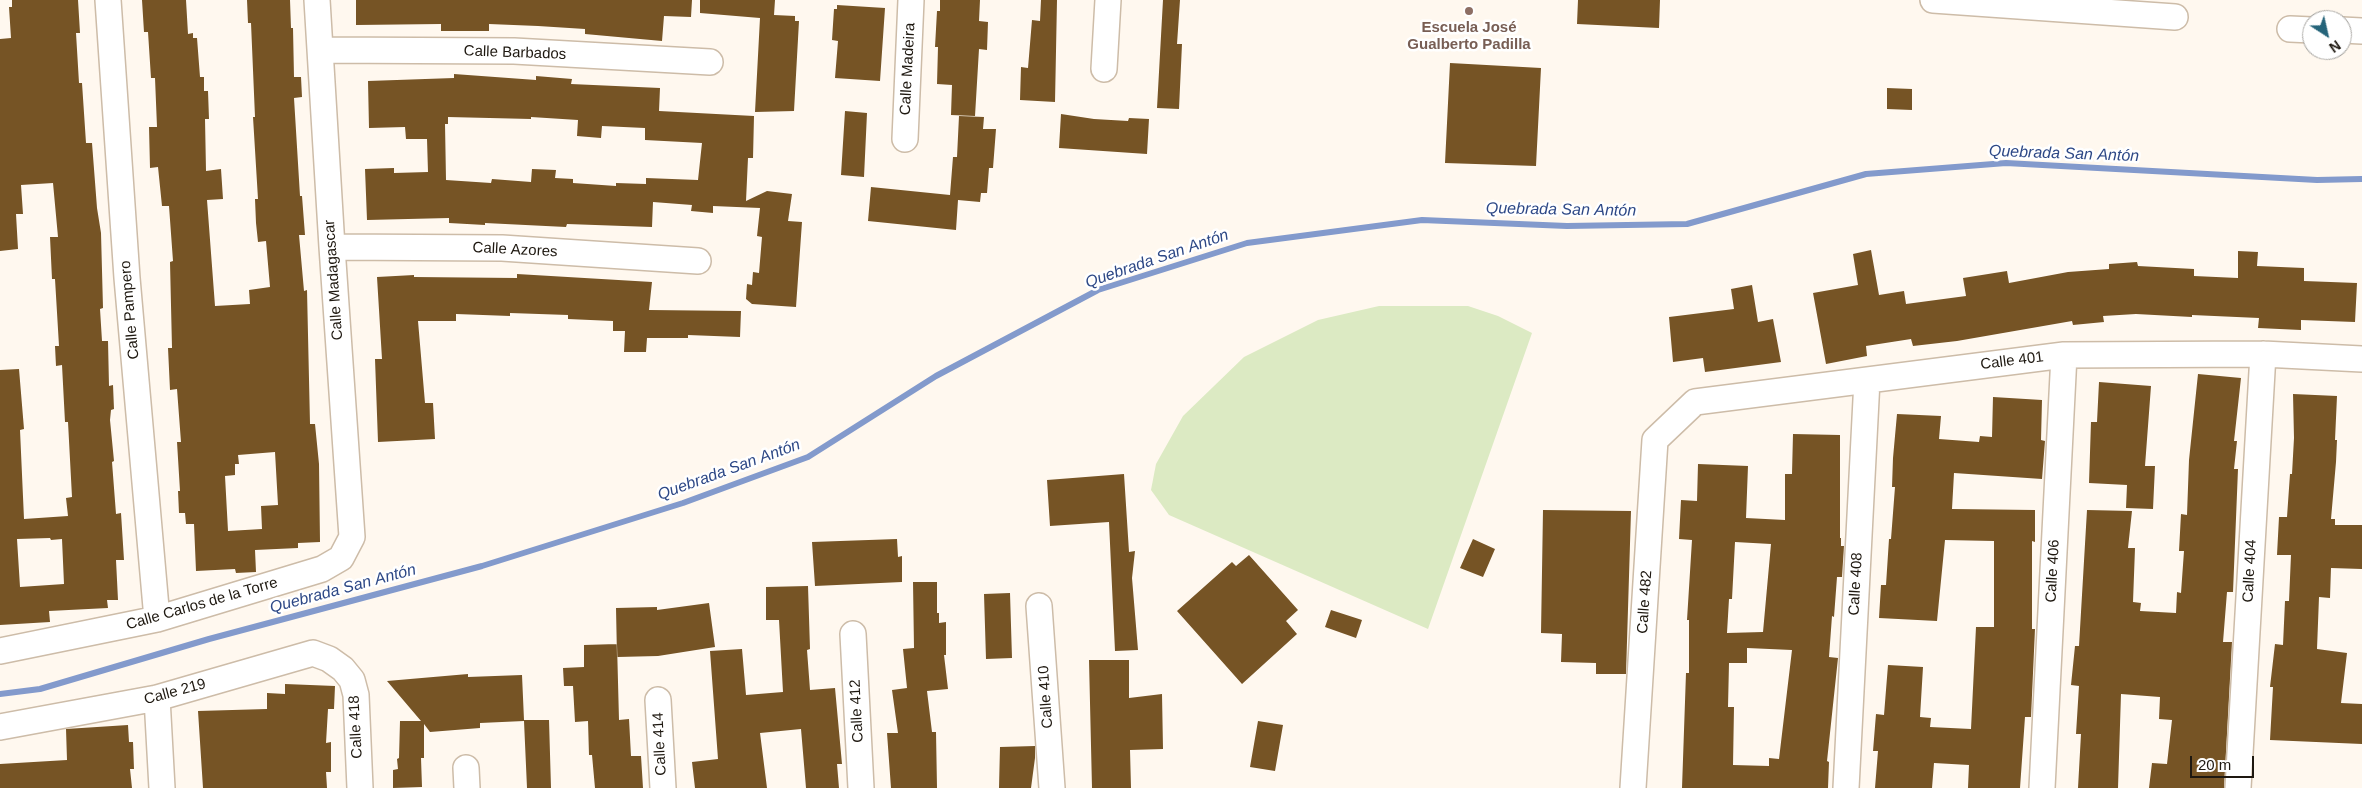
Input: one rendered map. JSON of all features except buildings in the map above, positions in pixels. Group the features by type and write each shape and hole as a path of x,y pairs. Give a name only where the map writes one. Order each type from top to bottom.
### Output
{"street":[{"name":"Calle Pampero","path":"108,0 127,278 157,619"},
{"name":"Calle Madagascar","path":"317,0 352,538 341,558"},
{"name":"Calle Madeira","path":"905,138 912,0"},
{"path":"1104,69 1108,0"},
{"path":"1933,0 2175,17"},
{"name":"Calle Barbados","path":"320,50 514,51 710,62"},
{"name":"Calle Azores","path":"332,247 502,248 698,262"},
{"name":"Calle 401","path":"1672,424 1695,402 2064,355 2263,354 2362,359"},
{"name":"Calle 404","path":"2238,788 2263,354"},
{"name":"Calle 406","path":"2042,788 2064,355"},
{"name":"Calle 408","path":"1846,788 1866,380"},
{"name":"Calle 482","path":"1634,788 1655,440 1672,424"},
{"name":"Calle Carlos de la Torre","path":"0,651 157,619 322,569 341,558"},
{"name":"Calle 410","path":"1039,606 1052,788"},
{"name":"Calle 412","path":"853,634 861,788"},
{"name":"Calle 219","path":"0,727 157,698 313,653 329,659 343,669"},
{"name":"Calle 418","path":"343,669 352,680 356,695 360,788"},
{"path":"157,698 162,788"},
{"name":"Calle 414","path":"658,700 663,788"}],"green space":[{"path":"1379,306 1468,306 1498,316 1532,333 1428,629 1169,515 1151,490 1156,464 1183,416 1244,357 1318,320"}],"waterway":[{"name":"Quebrada San Antón","path":"0,694 40,689 209,639 482,566 683,503 808,457 936,376 1098,290 1247,243 1422,220 1567,226 1687,224 1866,174 2006,163 2317,180 2362,179"}],"place":[{"name":"Escuela José Gualberto Padilla","path":"1469,11"}]}
